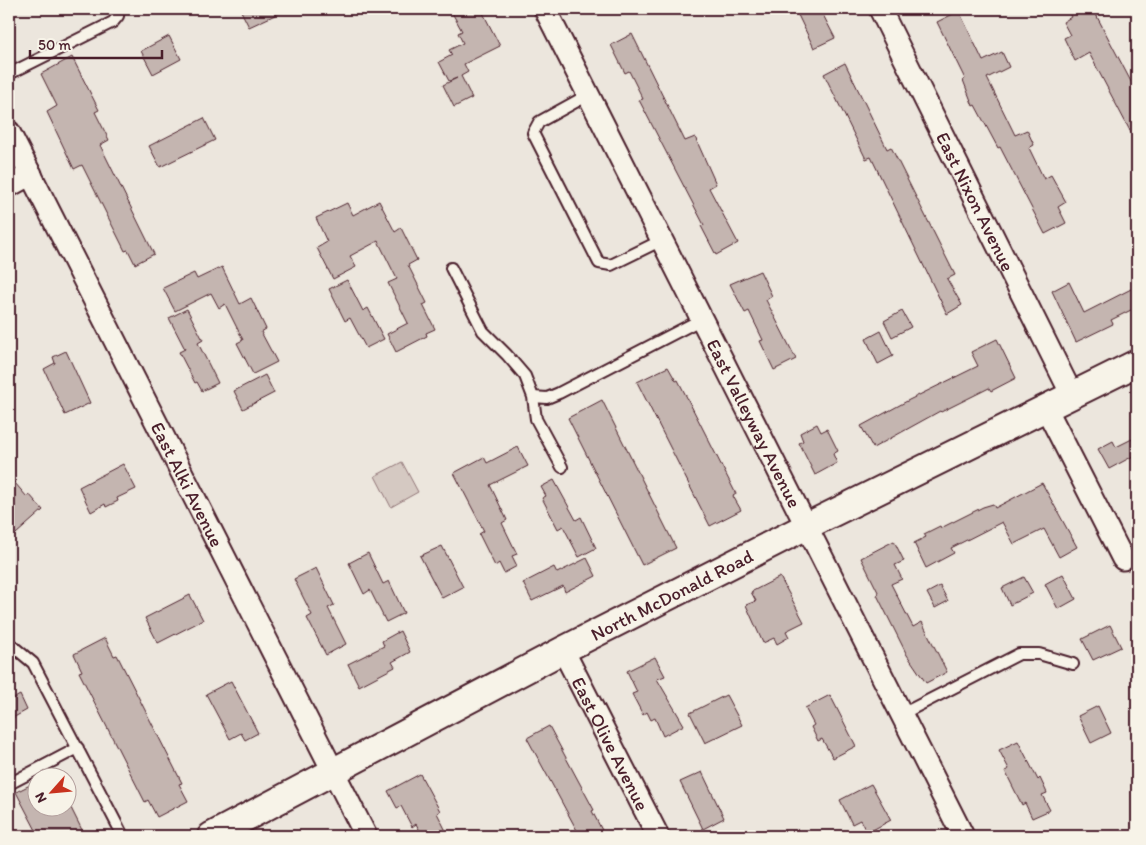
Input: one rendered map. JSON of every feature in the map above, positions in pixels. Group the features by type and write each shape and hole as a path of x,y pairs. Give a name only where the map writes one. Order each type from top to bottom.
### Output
{"street":[{"name":"East Valleyway Avenue","path":"545,9 963,836"},
{"name":"East Nixon Avenue","path":"880,9 1072,395"},
{"name":"East Alki Avenue","path":"9,132 366,836"},
{"path":"9,186 31,174"},
{"name":"North McDonald Road","path":"211,836 334,773 563,650 806,526 1137,363"},
{"path":"1046,408 1123,559"},
{"name":"East Olive Avenue","path":"563,650 658,836"}],"lane":[{"path":"9,74 113,22 118,16 119,9"},
{"path":"588,95 539,122 533,133 599,263 611,265 662,240"},
{"path":"451,268 483,331 520,370 533,397 536,419 562,467"},
{"path":"533,397 547,398 559,394 702,319"},
{"path":"9,643 33,663 123,836"},
{"path":"902,714 1019,654 1039,654 1073,664"},
{"path":"9,784 78,748"}],"shaded area":[{"path":"402,462 418,492 391,507 375,476"}],"building":[{"path":"240,9 288,9 249,27"},
{"path":"450,9 481,9 500,46 464,64 468,72 461,76 472,98 454,107 443,85 457,78 449,81 439,62 452,55 449,50 463,43 458,33 462,31"},
{"path":"811,9 820,9 835,38 814,48 798,15"},
{"path":"1067,9 1093,9 1137,93 1137,144 1089,53 1075,61 1064,38 1070,35 1063,22 1071,17"},
{"path":"959,11 983,61 1002,52 1009,67 987,78 1015,135 1027,130 1034,145 1029,148 1044,179 1051,175 1066,202 1058,207 1066,223 1045,234 1000,147 998,148 975,105 973,106 963,80 965,79 937,22"},
{"path":"632,34 685,141 695,137 716,184 709,188 738,243 716,255 701,226 704,225 639,100 643,99 629,71 625,73 611,45"},
{"path":"169,36 181,59 153,74 141,51"},
{"path":"72,57 99,110 95,112 109,140 100,145 154,254 135,264 128,250 125,251 82,165 74,169 47,112 57,106 41,74"},
{"path":"845,63 887,149 891,147 955,275 947,279 962,305 947,314 871,157 866,159 824,74"},
{"path":"204,118 215,140 160,167 149,146"},
{"path":"379,201 395,232 401,228 417,260 408,265 427,303 423,305 435,329 426,333 427,336 396,352 387,334 408,323 388,283 397,279 378,241 350,256 356,267 333,279 317,248 327,242 316,218 347,203 353,215"},
{"path":"222,267 240,304 251,298 266,329 261,332 277,362 253,374 237,343 243,340 225,304 219,308 211,293 175,311 163,288 194,273 197,279"},
{"path":"760,271 772,296 766,300 796,359 774,370 760,341 763,340 749,311 745,313 730,284"},
{"path":"347,280 363,311 368,308 384,339 366,348 350,318 345,321 329,289"},
{"path":"1069,282 1084,313 1137,286 1137,307 1111,320 1113,324 1076,342 1052,291"},
{"path":"187,309 203,340 198,343 218,383 202,391 197,382 195,383 179,352 185,349 169,318"},
{"path":"902,311 911,327 892,337 884,321"},
{"path":"881,331 893,356 878,364 866,339"},
{"path":"997,339 1016,378 991,391 989,388 940,411 873,448 861,426 978,366 971,352"},
{"path":"66,351 90,403 65,415 44,369 55,363 53,357"},
{"path":"668,367 676,381 678,380 736,494 733,496 741,510 710,526 637,382"},
{"path":"265,375 274,393 243,409 234,391"},
{"path":"602,400 676,548 642,565 568,418"},
{"path":"817,424 821,432 827,429 838,451 833,454 837,463 815,475 799,443 803,441 800,433"},
{"path":"1132,439 1137,448 1137,454 1109,469 1098,449 1113,441 1116,447"},
{"path":"518,447 528,466 490,485 507,520 502,523 517,554 512,556 517,566 504,573 499,563 495,566 479,534 484,531 454,473 484,457 487,463"},
{"path":"123,464 136,489 117,498 118,501 106,507 105,504 91,512 79,487"},
{"path":"9,476 27,497 29,494 43,510 16,534 9,525"},
{"path":"554,480 576,520 581,517 596,548 579,557 563,526 558,529 542,498 546,496 541,487"},
{"path":"1042,483 1077,547 1059,557 1044,529 1014,544 1002,522 951,548 954,553 926,568 914,543 926,537 924,534 940,526 941,528 983,507 993,504 995,508"},
{"path":"894,541 904,561 895,565 902,579 891,584 913,627 922,622 947,672 926,683 907,655 861,558"},
{"path":"442,546 463,587 442,598 420,556"},
{"path":"368,553 383,584 389,581 404,613 386,622 370,590 364,594 349,563"},
{"path":"587,558 596,576 565,592 563,586 532,601 523,583 554,567 557,573"},
{"path":"316,568 334,605 328,608 346,644 326,655 307,618 312,615 294,579"},
{"path":"1063,574 1076,599 1058,609 1045,584"},
{"path":"780,577 804,622 786,631 789,637 777,644 774,638 763,643 746,605 756,601 751,592"},
{"path":"1024,577 1033,593 1010,605 1002,588"},
{"path":"940,586 948,601 935,608 927,593"},
{"path":"190,595 203,620 158,643 145,618"},
{"path":"1110,625 1121,647 1093,660 1082,639"},
{"path":"400,631 410,652 392,662 395,667 359,686 348,664 384,646 382,641"},
{"path":"105,638 114,656 117,655 182,783 179,784 188,801 157,817 148,800 145,802 79,672 82,671 74,654"},
{"path":"655,657 665,676 657,679 684,725 663,736 655,718 651,720 647,712 643,715 632,694 637,692 627,671"},
{"path":"231,681 258,733 245,740 241,733 230,739 206,694"},
{"path":"20,695 27,710 9,720 9,701"},
{"path":"726,695 742,725 705,743 690,713"},
{"path":"830,695 856,746 833,758 822,739 818,741 811,727 814,725 805,708"},
{"path":"1098,706 1111,733 1091,743 1078,716"},
{"path":"549,726 594,810 592,811 605,836 580,836 527,738"},
{"path":"1018,741 1038,780 1040,778 1047,793 1042,795 1050,810 1032,818 1025,803 1022,805 1005,771 1009,769 999,750"},
{"path":"702,772 724,818 703,829 680,782"},
{"path":"420,774 440,811 437,813 446,831 435,836 423,836 416,824 412,827 401,806 397,808 388,791"},
{"path":"871,784 891,820 867,833 860,820 852,824 840,800"},
{"path":"28,786 28,815 16,792"},
{"path":"30,818 76,818 83,832 74,836 39,836"}]}
